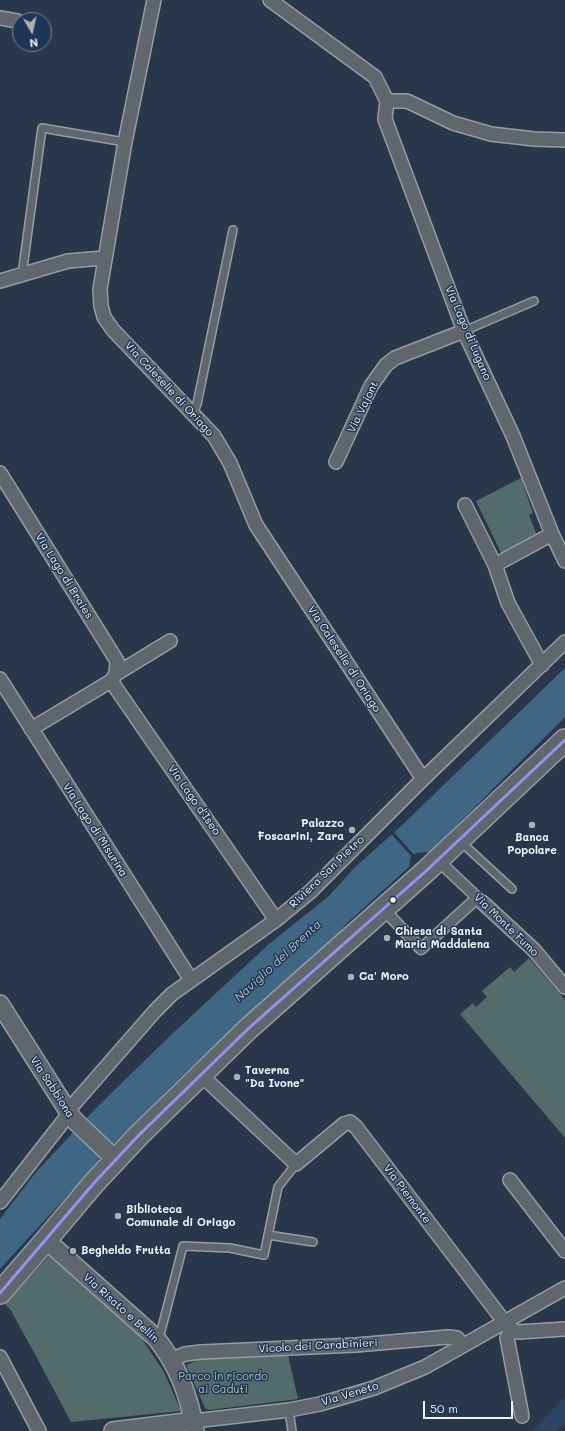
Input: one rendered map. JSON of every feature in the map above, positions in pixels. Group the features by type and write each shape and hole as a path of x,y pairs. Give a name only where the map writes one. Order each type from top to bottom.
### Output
{"main road":[{"path":"0,1293 94,1183 110,1155 140,1135 249,1028 459,841 565,740"}],"street":[{"name":"Via Caleselle di Oriago","path":"154,0 125,142 104,258 100,289 101,306 104,317 113,330 214,436 230,462 256,525 423,779"},
{"path":"271,0 375,77 387,101 407,101 453,124 491,134 534,139 565,140"},
{"path":"0,18 12,20"},
{"name":"Via Lago di Lugano","path":"387,101 385,119 464,331 513,436 552,534 565,561"},
{"path":"0,281 68,261 104,258"},
{"name":"Via Vajont","path":"336,462 370,386 386,365 395,358 464,331"},
{"name":"Via Lago di Braies","path":"0,473 117,661 114,677"},
{"path":"465,505 495,564 508,603 542,665"},
{"path":"495,564 552,534"},
{"path":"31,728 170,642"},
{"name":"Riviera San Pietro","path":"0,1202 64,1119 71,1116 72,1106 155,1011 172,994 276,920 311,891 423,779 565,642"},
{"name":"Via Lago d'Iseo","path":"114,677 276,920"},
{"name":"Via Lago di Misurina","path":"0,679 191,980"},
{"name":"Via Monte Fumo","path":"444,866 534,950 565,987"},
{"path":"390,916 421,949 480,900"},
{"name":"Via Sabbiona","path":"0,1004 71,1116 110,1155"},
{"path":"201,1074 296,1164"},
{"name":"Via Piemonte","path":"296,1164 344,1124 350,1122 361,1133 508,1326"},
{"path":"510,1180 565,1251"},
{"name":"Via Risato e Bellin","path":"46,1240 156,1338 170,1360 185,1392 194,1426"},
{"name":"Via Veneto","path":"113,1431 194,1426 320,1404 374,1388 425,1367 463,1346 508,1326 565,1288"},
{"path":"522,1416 507,1338 508,1326 518,1332 565,1329"},
{"name":"Vicolo dei Carabinieri","path":"170,1360 185,1354 201,1352 356,1345 448,1337 456,1338 463,1346"},
{"path":"0,1357 39,1431"}],"lane":[{"path":"22,275 42,128 125,142"},
{"path":"193,414 197,404 233,230"},
{"path":"464,331 534,301"},
{"path":"459,841 512,890"},
{"path":"156,1338 161,1331 183,1246 230,1248 264,1256 278,1187 296,1164"},
{"path":"268,1235 313,1242"},
{"path":"289,1410 292,1431"}],"shaded area":[{"path":"565,1397 565,1424 557,1431 532,1431"}],"green space":[{"path":"521,478 533,513 529,515 538,538 503,557 476,501"},
{"path":"529,958 565,1000 565,1138 460,1014 473,1003 476,1007 487,997 482,991 510,967 514,972"},
{"path":"49,1256 140,1336 164,1372 181,1411 71,1422 10,1309 5,1304"},
{"name":"Parco in ricordo ai Caduti","path":"288,1355 298,1399 209,1410 205,1408 186,1365 201,1359"}],"water":[{"name":"Naviglio del Brenta","path":"565,668 565,717 430,852 416,853 410,858 409,867 346,924 342,929 344,930 187,1071 99,1158 97,1163 0,1269 0,1219 36,1172 96,1108 172,1034 269,944 329,896 355,867 399,828"}],"pier":[{"path":"394,832 414,855 412,857 392,835"}],"transit line":[{"path":"0,1293 94,1183 139,1135 249,1028 426,871 565,740"}],"place":[{"name":"Banca Popolare","path":"532,825"},
{"name":"Palazzo Foscarini, Zara","path":"352,830"},
{"name":"Chiesa di Santa Maria Maddalena","path":"387,938"},
{"name":"Ca' Moro","path":"351,977"},
{"name":"Taverna \"Da Ivone\"","path":"237,1077"},
{"name":"Biblioteca Comunale di Oriago","path":"118,1216"},
{"name":"Begheldo Frutta","path":"73,1251"}]}
